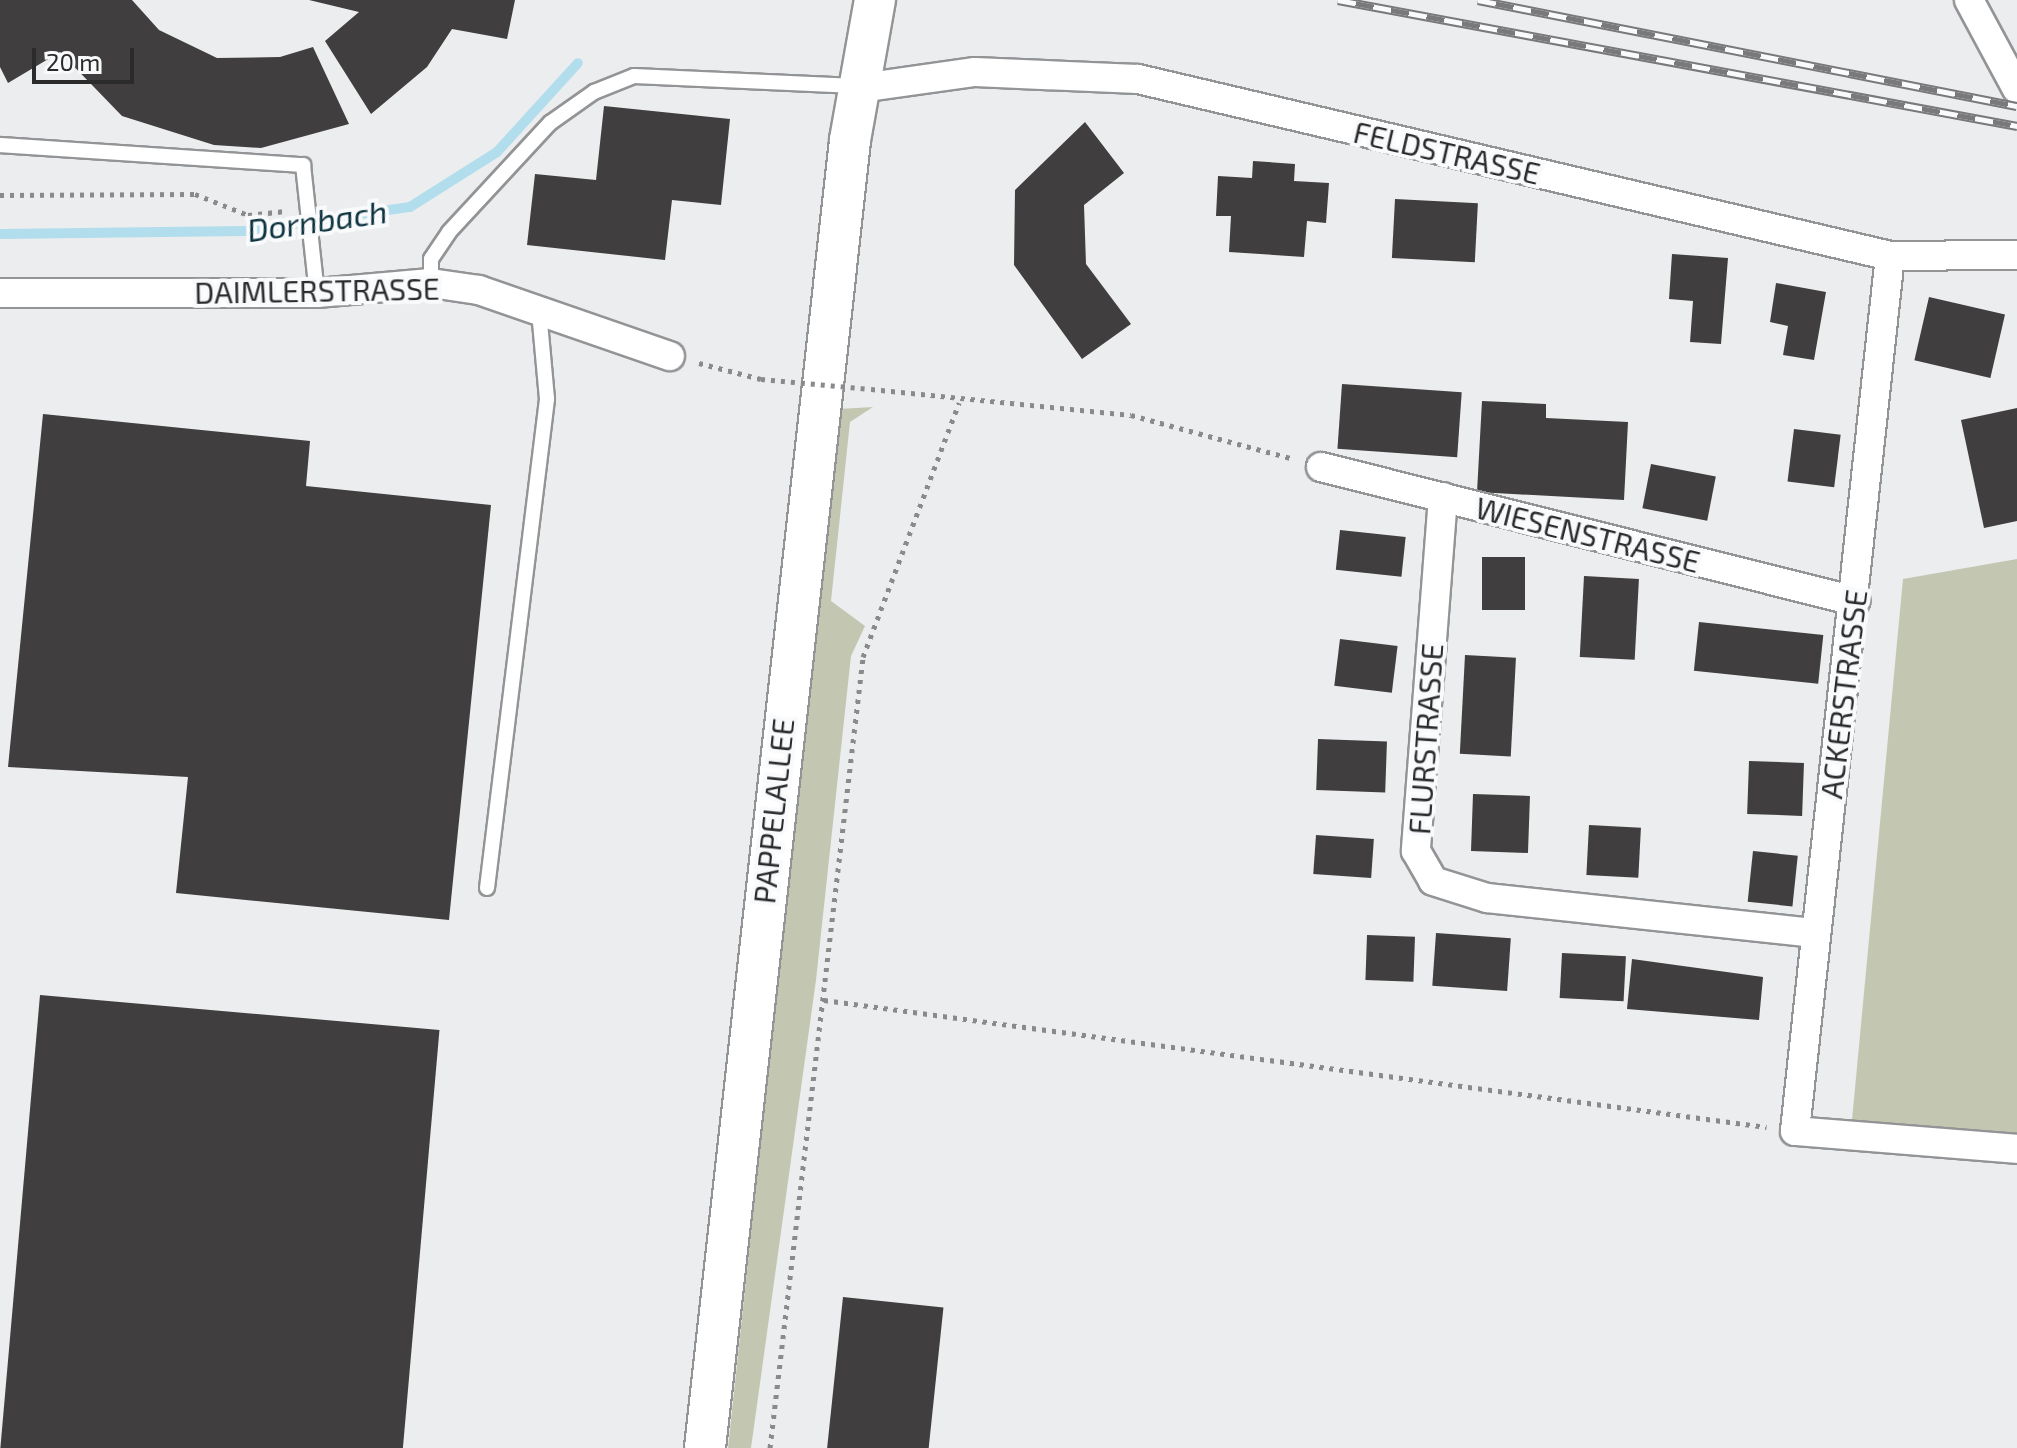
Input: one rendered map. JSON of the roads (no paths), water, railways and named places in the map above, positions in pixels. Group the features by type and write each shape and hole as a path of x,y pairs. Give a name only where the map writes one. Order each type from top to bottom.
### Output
{"street":[{"name":"PAPPELALLEE","path":"866,86 875,0"},
{"name":"PAPPELALLEE","path":"705,1448 850,174 883,0"},
{"path":"1969,0 2017,89"},
{"name":"FELDSTRASSE","path":"866,86 975,72 1096,73 1890,256 2017,255"},
{"name":"ACKERSTRASSE","path":"1890,256 1855,601 1813,933 1795,1131 2017,1149"},
{"name":"DAIMLERSTRASSE","path":"0,293 317,293 431,283 539,311 670,356"},
{"name":"WIESENSTRASSE","path":"1321,467 1855,601"},
{"name":"FLURSTRASSE","path":"1443,497 1416,851 1433,881 1487,898 1813,933"}],"lane":[{"path":"431,283 431,259 449,232 550,123 594,92 634,76 866,86"},
{"path":"0,145 303,165 311,208 317,293"},
{"path":"487,888 547,399 539,311"}],"waterway":[{"name":"Dornbach","path":"0,234 245,231 410,207 497,152 578,63"}],"railway":[{"path":"1338,0 2017,126"},
{"path":"1478,0 2017,106"}]}
